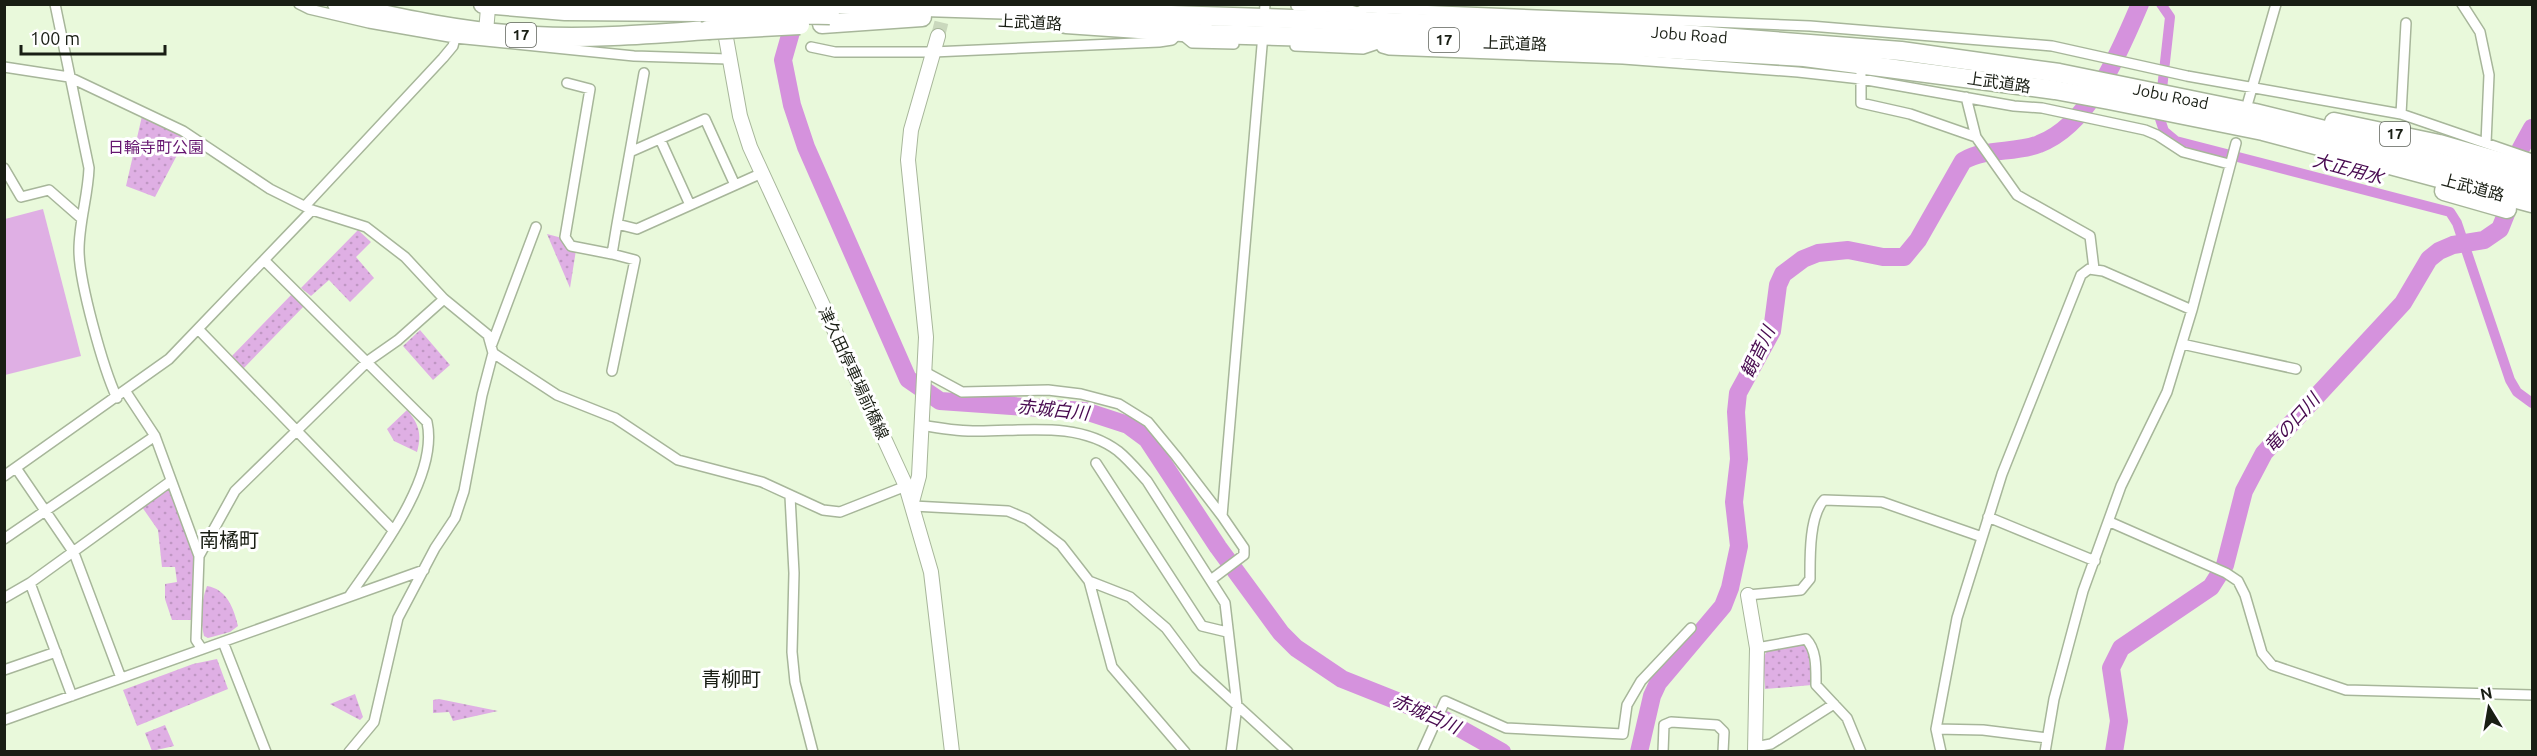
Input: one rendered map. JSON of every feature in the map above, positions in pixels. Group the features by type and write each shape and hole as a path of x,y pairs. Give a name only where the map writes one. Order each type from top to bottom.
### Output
{"highway":[{"name":"17","path":"337,4 486,32 563,37 708,30 830,12"},
{"name":"17","path":"957,4 1026,10"},
{"name":"17","path":"485,6 565,10 830,12"},
{"name":"Jobu Road","path":"830,12 1152,8 1180,24 1356,17 1377,35 1501,26 1743,37 1911,52 2159,101 2251,108 2341,134 2484,190 2519,190"},
{"name":"上武道路","path":"830,12 1180,24"},
{"name":"17","path":"1264,20 1377,35"},
{"name":"17","path":"2159,101 2261,130 2357,165 2484,190 2529,210"},
{"name":"17","path":"2251,108 2379,130 2532,163"},
{"name":"上武道路","path":"2519,190 2529,210"}],"main road":[{"name":"津久田停車場前橋線","path":"721,4 728,59 740,116 762,173 906,486 912,505 930,572 952,752"},
{"path":"485,6 486,32"},
{"path":"912,505 919,476 926,337 908,160 911,130 938,36"},
{"path":"1748,595 1757,648 1755,749"}],"street":[{"path":"55,4 89,168 88,187 81,218 79,253 82,275 106,369 117,398"},
{"path":"299,4 309,9 369,23 455,38 634,56 728,59"},
{"path":"2251,108 2253,86 2276,4"},
{"path":"2462,4 2480,32 2489,75 2486,143"},
{"path":"1296,6 1342,8 1356,17 1366,8 1561,14 1861,29 2052,46 2187,76 2401,114 2498,147 2532,163"},
{"path":"1222,516 1264,20"},
{"path":"2401,114 2406,23"},
{"path":"1180,24 1187,41 1192,43 1234,44"},
{"path":"811,47 835,52 933,52 1159,42 1172,40 1180,24"},
{"path":"1861,29 1861,40"},
{"path":"1295,46 1363,49 1377,35 1389,50 1645,60 1861,79 2065,113 2145,130 2184,152 2229,163"},
{"path":"4,476 126,392 169,359 199,330 443,58 453,46 455,38"},
{"path":"4,67 69,77 183,131 270,189 308,208 366,227 405,257 444,299 488,335 493,348 557,395 615,418 678,460 762,482 824,510 840,512 906,486"},
{"path":"1861,67 1861,103 1910,114 1976,137"},
{"path":"612,254 644,73"},
{"path":"567,83 590,89 565,237 571,246 635,260 612,371"},
{"path":"1966,97 1976,137 2017,195 2027,203 2090,236 2094,268"},
{"path":"630,152 705,119 735,185"},
{"path":"660,138 690,205"},
{"path":"2045,752 2054,699 2083,591 2110,522 2121,486 2167,392 2192,310 2235,146"},
{"path":"4,168 21,197 49,190 81,218"},
{"path":"617,225 637,229 762,173"},
{"path":"349,752 374,722 398,618 455,518 464,491 493,348 536,227"},
{"path":"264,260 427,422 430,435 415,489 393,530 350,595"},
{"path":"1941,752 1936,729 1958,618 1988,517 2081,275 2086,270 2094,268 2192,310"},
{"path":"199,556 236,490 368,361 398,340 444,299"},
{"path":"199,330 393,530"},
{"path":"2182,344 2296,369"},
{"path":"925,372 962,392 1048,390 1082,394 1119,404 1148,422 1222,516 1244,548 1244,555 1213,578"},
{"path":"126,392 155,436 199,556 196,640 202,650"},
{"path":"922,421 971,431 1066,432 1084,435 1116,450 1147,482 1213,578 1225,603 1237,706 1231,752"},
{"path":"4,539 155,436"},
{"path":"1096,463 1202,626 1227,632"},
{"path":"16,468 73,551 121,678"},
{"path":"4,598 30,583 171,481"},
{"path":"790,496 794,573 792,652 795,682 813,752"},
{"path":"1748,595 1800,590 1810,579 1811,545 1818,507 1824,500 1882,502 1982,537"},
{"path":"912,505 1008,511 1027,519 1061,544 1089,581 1112,667 1185,752"},
{"path":"1988,517 2095,561"},
{"path":"2110,522 2226,573 2238,581 2245,595 2262,653 2272,665 2346,690 2532,695"},
{"path":"4,720 424,570"},
{"path":"1089,581 1130,597 1166,628 1196,668 1288,752"},
{"path":"30,583 72,696"},
{"path":"1422,752 1445,701 1506,728 1623,735 1627,705 1641,681 1691,628"},
{"path":"1757,648 1806,639 1811,644 1816,662 1816,685 1847,718 1860,751"},
{"path":"223,642 266,752"},
{"path":"4,670 56,651"},
{"path":"1755,749 1771,744 1834,704"},
{"path":"1663,752 1664,725 1671,722 1717,725 1724,732 1723,752"},
{"path":"1936,729 1983,730 2048,738"}],"green space":[{"name":"日輪寺町公園","path":"142,116 186,138 155,197 126,186"},
{"path":"43,209 81,356 5,375 5,219"},
{"path":"358,230 371,242 356,257 374,278 350,302 329,280 311,296 301,288"},
{"path":"547,234 562,238 576,250 570,288"},
{"path":"293,293 305,305 242,370 230,358"},
{"path":"420,330 450,365 433,380 403,346"},
{"path":"407,410 418,430 417,452 394,441 387,429"},
{"path":"168,488 195,557 191,620 172,620 165,599 165,584 177,582 175,567 162,567 158,530 142,507"},
{"path":"207,586 225,595 232,607 238,626 230,632 208,638 204,636 202,617 202,604"},
{"path":"1802,643 1808,647 1812,685 1765,689 1763,658 1767,651"},
{"path":"217,659 228,689 137,726 123,690 193,664"},
{"path":"355,694 363,717 360,720 330,704"},
{"path":"439,699 498,711 453,721 449,712 433,713 433,700"},
{"path":"165,725 174,746 152,751 145,733"}],"waterway":[{"name":"赤城白川","path":"799,4 783,60 792,105 806,147 908,379 940,401 1085,411 1128,425 1147,439 1218,547 1281,633 1296,648 1342,679 1445,720 1502,752"},
{"name":"観音川","path":"1639,752 1652,696 1658,683 1723,606 1730,588 1739,546 1734,502 1739,459 1736,412 1738,393 1772,331 1778,285 1783,274 1803,259 1818,253 1848,250 1883,257 1904,257 1918,240 1963,161 1981,154 2039,144 2057,134 2073,121 2088,104 2113,64 2140,4"},
{"name":"大正用水","path":"2161,4 2170,17 2159,116 2164,131 2176,141 2450,212 2457,223 2510,380 2517,392 2532,403"},
{"name":"竜の口川","path":"2114,752 2119,721 2111,668 2121,648 2211,587 2225,565 2244,491 2264,453 2403,303 2429,259 2439,251 2453,245 2484,240 2500,229 2506,214 2509,170 2532,128"}],"tunnel":[{"path":"938,36 946,4"}],"district":[{"name":"南橘町","path":"229,540"},
{"name":"青柳町","path":"731,679"}]}
